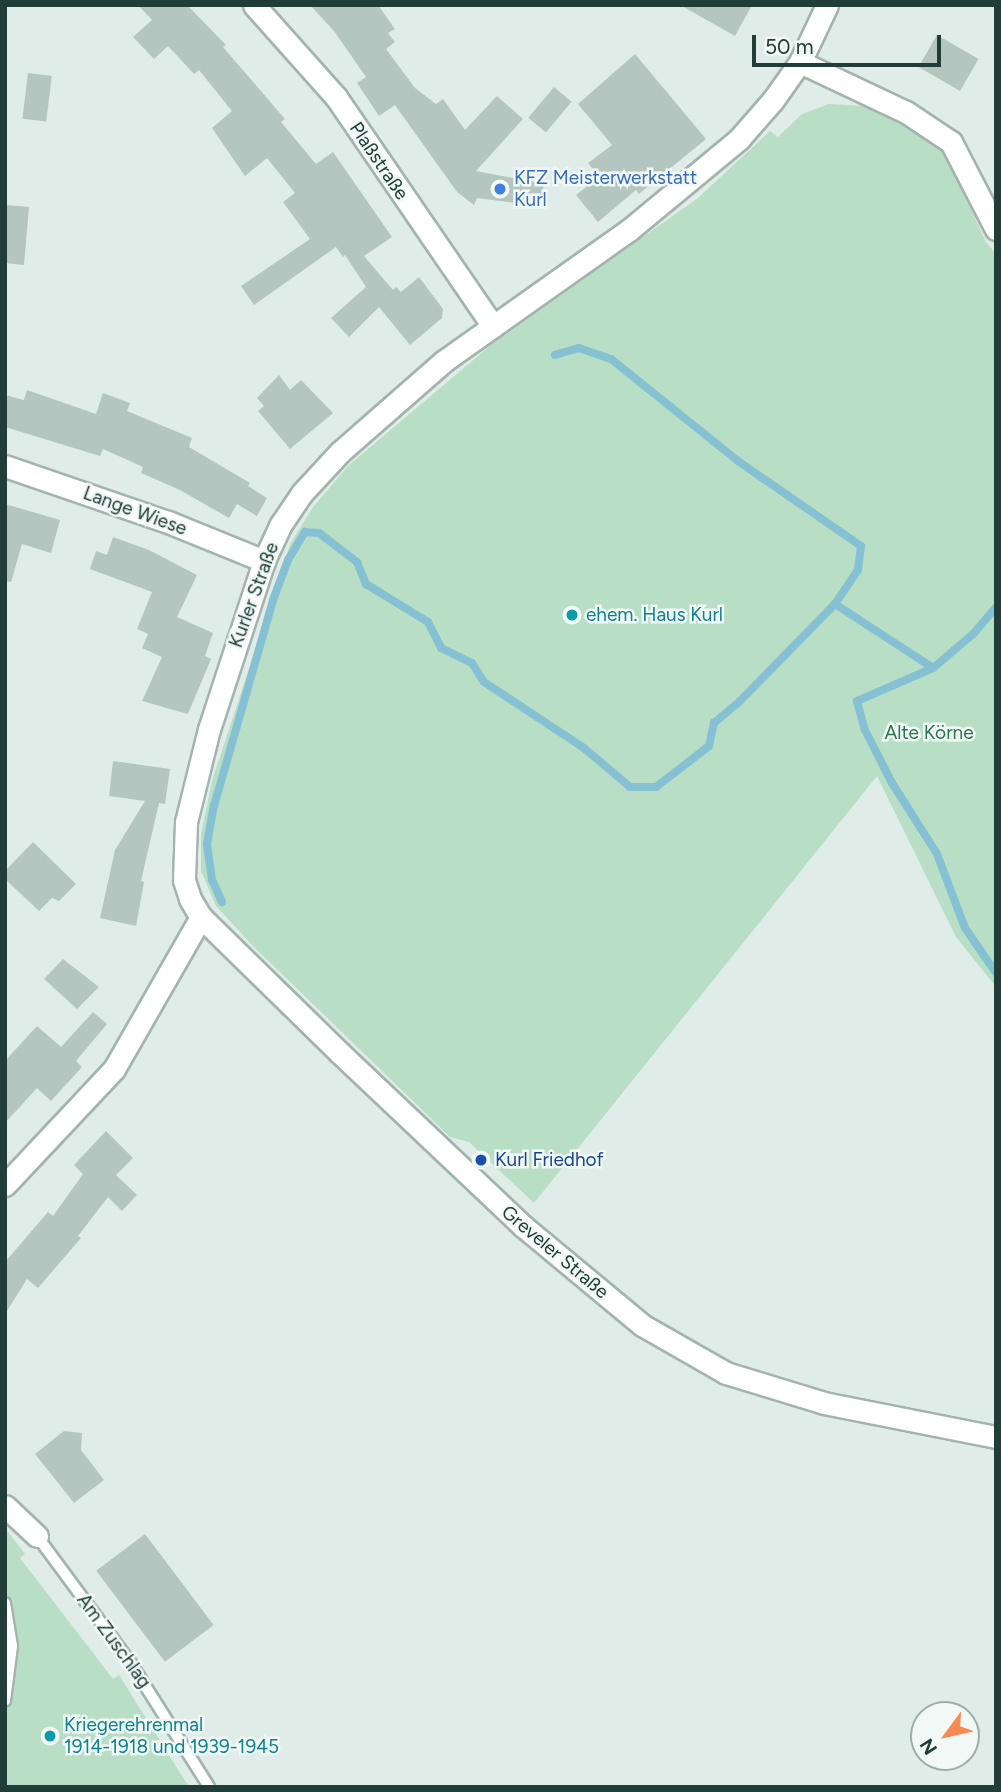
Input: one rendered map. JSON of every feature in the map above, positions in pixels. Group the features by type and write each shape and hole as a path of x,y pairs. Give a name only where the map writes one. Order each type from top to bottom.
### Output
{"street":[{"name":"Plaßstraße","path":"254,5 336,97 493,326"},
{"name":"Kurler Straße","path":"201,917 190,899 184,880 186,822 209,729 264,561 280,526 302,493 340,452 444,361 629,230 740,139 800,62 827,5"},
{"path":"800,62 906,112 951,142 996,229"},
{"name":"Lange Wiese","path":"5,466 168,522 264,561"},
{"path":"5,1185 47,1144 114,1069 201,917"},
{"name":"Greveler Straße","path":"201,917 467,1175 642,1325 726,1373 824,1403 996,1437"},
{"name":"Am Zuschlag","path":"5,1506 37,1536"}],"lane":[{"name":"Am Zuschlag","path":"37,1536 132,1665 209,1787"},
{"path":"5,1603 12,1646 5,1701"}],"green space":[{"name":"Alte Körne","path":"829,104 865,106 904,122 945,153 986,242 996,254 996,987 956,937 877,776 534,1203 469,1142 450,1137 251,944 216,906 201,871 201,834 212,781 290,544 313,507 349,465 491,345 698,198 770,131 778,137 802,114"},
{"path":"8,1532 25,1554 20,1558 113,1679 119,1675 189,1787 5,1787 5,1533"}],"building":[{"path":"138,5 187,5 226,45 223,47 285,119 281,122 316,164 333,152 392,237 364,256 393,290 396,287 401,292 419,277 443,309 442,318 410,345 379,307 349,337 331,318 366,287 345,255 343,257 336,247 254,305 241,286 310,239 283,202 295,193 267,158 245,176 212,128 232,111 199,70 194,74 168,46 154,59 133,37 152,20"},
{"path":"310,5 378,5 395,29 388,33 395,42 386,49 415,88 436,104 443,99 465,130 497,96 523,119 476,171 544,184 540,206 477,198 474,205 457,192 395,105 379,116 357,83 366,77 334,31"},
{"path":"680,5 752,5 735,36"},
{"path":"937,35 979,59 960,91 918,67"},
{"path":"635,54 706,139 639,194 636,190 598,222 576,195 599,177 588,163 612,145 578,104"},
{"path":"28,73 52,76 46,122 22,119"},
{"path":"554,87 572,102 546,132 528,118"},
{"path":"7,205 29,207 24,265 5,263"},
{"path":"279,375 290,390 301,380 333,413 290,449 258,411 264,406 257,398"},
{"path":"27,390 96,414 103,393 130,403 127,411 192,438 189,447 250,483 248,486 267,498 257,516 237,504 229,518 180,490 141,473 143,467 103,449 100,456 5,427 5,395 24,400"},
{"path":"5,504 60,520 51,553 22,544 11,582 5,581"},
{"path":"113,537 149,550 197,575 177,617 213,633 205,656 211,659 188,714 142,701 162,657 142,648 148,634 137,629 152,592 90,569 96,551 107,555"},
{"path":"113,761 170,769 165,804 159,803 141,881 144,882 136,926 100,918 115,850 145,801 109,796"},
{"path":"33,842 76,884 59,901 52,898 39,911 5,879 5,871"},
{"path":"63,959 99,987 77,1009 44,979"},
{"path":"93,1012 107,1024 76,1061 82,1067 51,1101 37,1088 5,1123 5,1061 37,1026 61,1047"},
{"path":"106,1131 133,1158 116,1175 137,1195 122,1211 108,1197 78,1236 81,1238 38,1288 27,1279 5,1314 5,1262 48,1212 53,1216 83,1174 74,1165"},
{"path":"64,1431 82,1433 81,1450 104,1480 74,1503 35,1454"},
{"path":"145,1534 214,1625 165,1662 96,1571"}],"waterway":[{"path":"222,902 212,880 207,844 214,806 273,600 288,560 305,532 319,533 357,562 366,584 428,622 441,648 472,663 484,682 584,748 630,787 656,787 709,746 714,723 739,702 835,604 858,570 861,546 738,461 611,359 579,348 555,355"},
{"path":"835,604 933,668"},
{"path":"996,607 973,634 933,668 857,701 865,730 892,783 937,854 965,928 996,973"}],"place":[{"name":"KFZ Meisterwerkstatt Kurl","path":"500,189"},
{"name":"ehem. Haus Kurl","path":"572,615"},
{"name":"Kurl Friedhof","path":"481,1160"},
{"name":"Kriegerehrenmal 1914-1918 und 1939-1945","path":"50,1736"}]}
